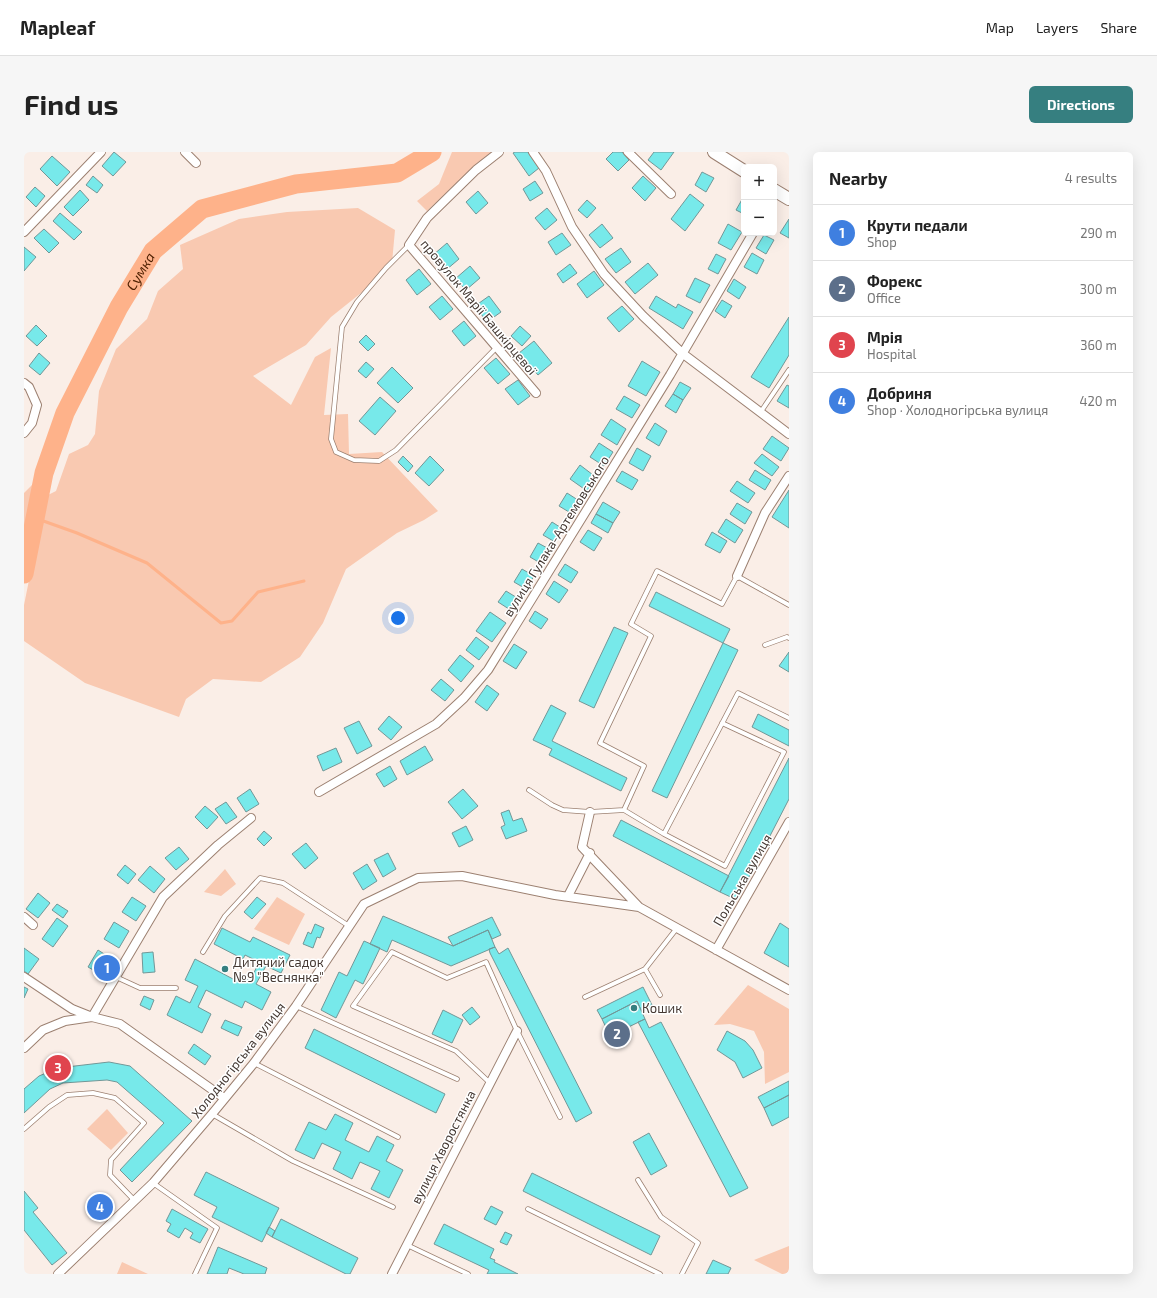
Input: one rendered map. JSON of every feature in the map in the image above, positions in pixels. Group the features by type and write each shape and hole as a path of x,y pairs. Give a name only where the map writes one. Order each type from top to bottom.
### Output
{"main road":[{"path":"714,152 741,169"},
{"path":"777,192 789,199"}],"street":[{"path":"24,232 101,152"},
{"path":"185,152 196,163"},
{"name":"провулок Марії Башкірцевої","path":"499,152 476,170 427,218 410,245 536,393"},
{"path":"534,152 546,171 572,227 604,274 643,316 682,353 789,434"},
{"path":"628,152 671,194"},
{"name":"вулиця Гулака-Артемовського","path":"318,792 436,724 464,698 488,670 682,353 751,236"},
{"path":"24,432 32,423 37,405 26,385"},
{"path":"737,576 765,513 789,476"},
{"path":"590,812 582,847 639,907 789,990"},
{"path":"92,1017 163,897 218,845 251,818"},
{"name":"Польська вулиця","path":"716,950 789,822"},
{"path":"568,896 590,854"},
{"name":"Холодногірська вулиця","path":"58,1274 136,1201 212,1114 254,1063 296,1006 364,904 418,878 462,876 568,896 639,907"},
{"path":"24,917 33,925"},
{"path":"24,977 72,1009 92,1017 120,1024 224,1098"},
{"path":"24,1048 43,1030 65,1021 92,1017"},
{"name":"вулиця Хворостянка","path":"392,1274 517,1031"}],"lane":[{"path":"410,245 386,268 357,302 342,327 330,439 336,452 354,460 379,461 396,450 497,347"},
{"path":"760,413 789,370"},
{"path":"624,810 644,766 600,743 651,636 631,624 657,571 722,604 737,576 789,605"},
{"path":"766,645 787,637 789,638"},
{"path":"664,834 738,693 789,718"},
{"path":"529,790 563,810 590,812 624,810 664,834 725,866 784,752 722,723"},
{"path":"203,952 225,916 260,878 283,883 349,926"},
{"path":"585,997 645,969 677,928"},
{"path":"490,1084 456,1051 353,1006 392,952 448,978 486,962 517,1031 560,1117"},
{"path":"645,969 660,995"},
{"path":"116,977 140,988 176,988"},
{"path":"296,1006 457,1079"},
{"path":"254,1063 398,1137"},
{"path":"24,1129 49,1107 67,1095 93,1093 115,1098 144,1123 111,1160 110,1175 136,1201"},
{"path":"212,1114 293,1161 393,1207"},
{"path":"638,1180 661,1217 698,1243 682,1274"},
{"path":"153,1183 218,1228 195,1274"},
{"path":"528,1209 660,1274"},
{"path":"406,1245 468,1274"}],"shaded area":[{"path":"452,152 495,152 477,163 427,211 417,201 439,184"},
{"path":"358,208 395,230 392,263 361,293 331,317 306,345 253,376 291,405 315,357 331,348 324,415 348,414 349,454 382,452 438,511 424,520 397,533 346,569 323,623 300,657 261,682 213,679 186,699 179,717 85,683 24,641 24,605 46,496 56,491 69,454 88,445 95,434 99,391 116,349 147,319 158,291 183,269 180,245 239,219 287,212"},
{"path":"44,473 24,574 24,493"},
{"path":"225,869 236,884 221,896 204,892"},
{"path":"277,897 305,914 289,945 254,929"},
{"path":"748,985 789,1009 789,1072 765,1084 764,1052 754,1031 730,1024 714,1025"},
{"path":"107,1109 128,1133 111,1150 87,1129"},
{"path":"789,1246 789,1274 782,1274 754,1260"},
{"path":"122,1262 148,1274 117,1274"}],"building":[{"path":"114,152 126,162 113,176 102,166"},
{"path":"528,152 539,168 529,176 513,153"},
{"path":"613,152 622,152 629,160 618,171 606,159"},
{"path":"654,152 674,152 661,170 648,160"},
{"path":"52,156 70,172 57,186 40,169"},
{"path":"702,172 714,178 706,192 695,185"},
{"path":"93,176 103,185 97,193 86,185"},
{"path":"643,176 656,188 645,201 632,188"},
{"path":"535,181 543,193 530,201 523,189"},
{"path":"35,187 45,196 36,207 26,197"},
{"path":"80,190 89,200 73,216 64,207"},
{"path":"478,191 488,203 476,214 466,202"},
{"path":"690,194 704,205 685,231 671,219"},
{"path":"587,200 596,208 587,218 578,210"},
{"path":"741,201 741,212 736,210"},
{"path":"547,208 557,220 545,230 535,218"},
{"path":"60,213 82,232 74,240 53,221"},
{"path":"789,219 789,238 780,233"},
{"path":"602,224 613,238 600,248 589,235"},
{"path":"728,224 741,231 731,250 718,243"},
{"path":"44,229 59,243 49,253 34,238"},
{"path":"562,233 571,245 556,255 548,242"},
{"path":"763,236 774,240 766,254 756,248"},
{"path":"447,243 459,259 446,270 433,255"},
{"path":"24,247 36,257 24,271"},
{"path":"621,248 631,262 616,273 605,259"},
{"path":"752,253 764,260 757,274 744,267"},
{"path":"716,254 726,259 718,274 708,269"},
{"path":"648,263 658,275 635,294 625,282"},
{"path":"570,264 577,273 563,283 557,274"},
{"path":"470,266 480,278 466,290 455,279"},
{"path":"419,269 431,284 417,295 406,280"},
{"path":"594,271 604,285 587,298 577,284"},
{"path":"695,278 710,285 700,303 686,296"},
{"path":"734,279 746,287 739,299 727,291"},
{"path":"442,296 453,309 440,320 429,307"},
{"path":"489,296 501,312 487,322 475,306"},
{"path":"656,296 676,308 678,304 693,312 683,329 649,308"},
{"path":"722,300 732,306 725,318 715,311"},
{"path":"622,306 634,319 619,332 607,318"},
{"path":"789,317 789,355 769,388 751,377"},
{"path":"464,321 476,336 464,346 452,331"},
{"path":"36,325 47,336 37,346 26,336"},
{"path":"520,326 531,336 522,346 511,336"},
{"path":"366,335 375,344 368,351 359,342"},
{"path":"534,341 552,363 538,375 519,353"},
{"path":"39,353 50,363 40,375 29,366"},
{"path":"496,358 510,374 498,384 484,368"},
{"path":"642,361 660,372 646,396 628,386"},
{"path":"366,362 374,369 366,378 358,371"},
{"path":"392,367 413,388 398,403 377,383"},
{"path":"518,380 530,396 518,405 505,389"},
{"path":"680,382 691,388 683,400 673,394"},
{"path":"787,385 789,386 789,408 777,401"},
{"path":"673,394 683,400 676,413 665,406"},
{"path":"624,396 640,405 632,418 616,409"},
{"path":"380,397 396,411 375,435 359,421"},
{"path":"611,419 626,429 617,445 601,435"},
{"path":"655,423 667,431 659,446 646,438"},
{"path":"772,436 789,448 781,461 763,449"},
{"path":"599,443 613,452 604,466 590,457"},
{"path":"637,448 651,456 643,471 629,463"},
{"path":"762,454 779,467 772,476 754,463"},
{"path":"403,456 413,466 408,472 398,462"},
{"path":"430,456 444,470 429,486 415,473"},
{"path":"580,465 597,478 587,491 570,479"},
{"path":"755,470 771,480 765,490 749,480"},
{"path":"622,471 638,480 632,490 616,481"},
{"path":"737,481 755,493 748,503 730,491"},
{"path":"789,490 789,528 772,517"},
{"path":"567,493 581,502 574,515 559,506"},
{"path":"603,502 620,512 613,523 596,514"},
{"path":"737,503 752,512 745,524 730,514"},
{"path":"596,514 613,523 608,533 591,523"},
{"path":"726,519 743,530 735,543 718,532"},
{"path":"552,522 563,529 555,542 543,535"},
{"path":"588,530 602,538 594,551 580,542"},
{"path":"712,532 727,541 720,553 705,545"},
{"path":"538,543 551,550 542,564 530,557"},
{"path":"565,564 578,572 571,583 558,575"},
{"path":"522,569 534,576 526,589 514,582"},
{"path":"554,581 568,590 559,603 546,594"},
{"path":"506,591 519,599 512,611 498,602"},
{"path":"656,592 730,629 723,643 649,606"},
{"path":"535,611 548,619 541,629 529,621"},
{"path":"490,612 506,623 492,642 476,631"},
{"path":"614,627 628,633 594,708 579,701"},
{"path":"476,637 489,647 479,660 466,650"},
{"path":"723,643 738,650 667,798 652,791"},
{"path":"514,644 527,652 516,669 503,661"},
{"path":"789,652 789,672 779,666"},
{"path":"460,655 474,666 461,682 448,670"},
{"path":"441,679 454,690 445,701 431,690"},
{"path":"487,685 499,694 487,711 475,702"},
{"path":"551,705 566,713 552,741 627,778 621,791 549,755 552,749 533,740"},
{"path":"758,714 789,730 789,746 752,727"},
{"path":"389,716 402,727 391,740 378,729"},
{"path":"359,721 372,746 357,754 344,728"},
{"path":"425,746 433,760 407,775 400,761"},
{"path":"336,748 342,762 323,771 317,756"},
{"path":"789,758 789,799 737,900 720,892"},
{"path":"390,766 397,779 384,787 376,774"},
{"path":"250,789 259,804 246,812 237,798"},
{"path":"463,789 478,806 462,819 448,802"},
{"path":"226,802 237,817 226,824 215,809"},
{"path":"205,806 218,817 207,829 195,817"},
{"path":"509,810 513,821 522,818 527,831 506,839 501,827 505,825 501,813"},
{"path":"621,820 729,876 720,892 613,836"},
{"path":"466,826 473,840 459,847 452,833"},
{"path":"264,831 272,838 264,846 257,839"},
{"path":"306,843 318,858 305,869 292,854"},
{"path":"179,847 189,859 176,870 165,858"},
{"path":"388,853 396,869 383,877 374,860"},
{"path":"367,864 377,881 363,890 353,873"},
{"path":"125,865 136,874 128,884 117,875"},
{"path":"150,866 165,879 154,893 138,880"},
{"path":"38,893 50,903 38,918 26,909"},
{"path":"132,897 146,906 136,921 122,912"},
{"path":"257,897 266,904 252,919 244,912"},
{"path":"57,904 68,911 63,918 52,910"},
{"path":"383,916 453,946 488,930 495,947 451,966 392,940 387,952 370,944"},
{"path":"492,917 501,935 492,939 488,930 453,946 448,937"},
{"path":"57,918 68,926 53,947 42,939"},
{"path":"114,922 129,931 119,948 104,939"},
{"path":"780,923 789,929 789,967 764,953"},
{"path":"315,924 324,928 320,938 317,937 313,948 303,944 308,932 311,934"},
{"path":"222,928 250,942 253,937 290,955 281,973 266,966 256,984 271,992 262,1010 245,1001 242,1008 206,990 198,1007 211,1014 202,1033 167,1015 176,996 190,1003 198,986 185,980 195,959 233,979 236,974 250,981 259,962 245,955 243,959 214,944"},
{"path":"364,941 380,948 363,984 355,980 336,1018 321,1010 339,972 347,976"},
{"path":"495,947 499,954 508,948 592,1113 576,1122 490,953 489,949"},
{"path":"24,948 39,959 28,974 24,971"},
{"path":"98,950 112,959 102,975 88,967"},
{"path":"153,952 155,972 143,973 142,953"},
{"path":"24,987 28,989 24,998"},
{"path":"643,987 653,1007 642,1012 637,1001 602,1019 597,1010"},
{"path":"144,996 154,1000 150,1010 140,1005"},
{"path":"637,1001 645,1019 610,1036 602,1019"},
{"path":"472,1007 480,1017 470,1025 462,1015"},
{"path":"443,1010 463,1020 452,1043 432,1034"},
{"path":"645,1019 649,1028 661,1022 748,1188 730,1197 638,1022"},
{"path":"225,1020 242,1027 238,1036 221,1028"},
{"path":"314,1029 445,1094 436,1113 305,1048"},
{"path":"727,1031 745,1041 753,1050 762,1068 743,1078 735,1062 717,1050"},
{"path":"194,1044 211,1056 205,1065 188,1053"},
{"path":"109,1062 130,1066 192,1121 132,1182 120,1170 164,1123 117,1082 107,1080 63,1083 50,1089 24,1113 24,1089 39,1076 58,1068"},
{"path":"789,1081 789,1095 764,1108 758,1097"},
{"path":"789,1095 789,1117 772,1126 764,1108"},
{"path":"335,1114 353,1123 345,1140 369,1152 377,1136 394,1145 386,1161 403,1170 389,1198 371,1189 380,1171 360,1162 352,1179 333,1169 341,1152 322,1143 314,1159 295,1150 309,1122 326,1130"},
{"path":"649,1133 667,1166 651,1175 633,1142"},
{"path":"206,1172 279,1208 262,1242 212,1217 217,1207 194,1195"},
{"path":"532,1173 660,1236 651,1255 523,1191"},
{"path":"24,1191 38,1208 33,1212 67,1253 52,1265 24,1230"},
{"path":"102,1195 112,1205 98,1220 88,1209"},
{"path":"491,1206 503,1212 496,1225 484,1219"},
{"path":"172,1209 208,1229 200,1243 190,1238 193,1233 185,1228 179,1238 167,1231 171,1224 166,1221"},
{"path":"281,1219 358,1258 350,1274 346,1274 272,1237"},
{"path":"444,1224 494,1249 490,1258 495,1260 494,1262 518,1274 487,1274 489,1270 434,1244"},
{"path":"269,1227 275,1231 272,1237 266,1233"},
{"path":"505,1232 512,1235 507,1245 500,1242"},
{"path":"218,1247 267,1268 265,1274 244,1274 229,1268 227,1274 207,1274"},
{"path":"713,1260 731,1268 728,1274 706,1274"}],"waterway":[{"name":"Сумка","path":"24,574 44,473 65,413 119,307 153,251 202,209 296,184 397,173 432,152"},
{"path":"35,518 77,533 147,563 221,623 232,621 258,592 304,581"}],"place":[{"name":"Крути педали","path":"107,968"},
{"name":"Дитячий садок №9 \"Веснянка\"","path":"225,969"},
{"name":"Кошик","path":"634,1008"},
{"name":"Форекс","path":"617,1034"},
{"name":"Мрія","path":"58,1068"},
{"name":"Добриня","path":"100,1207"}]}
